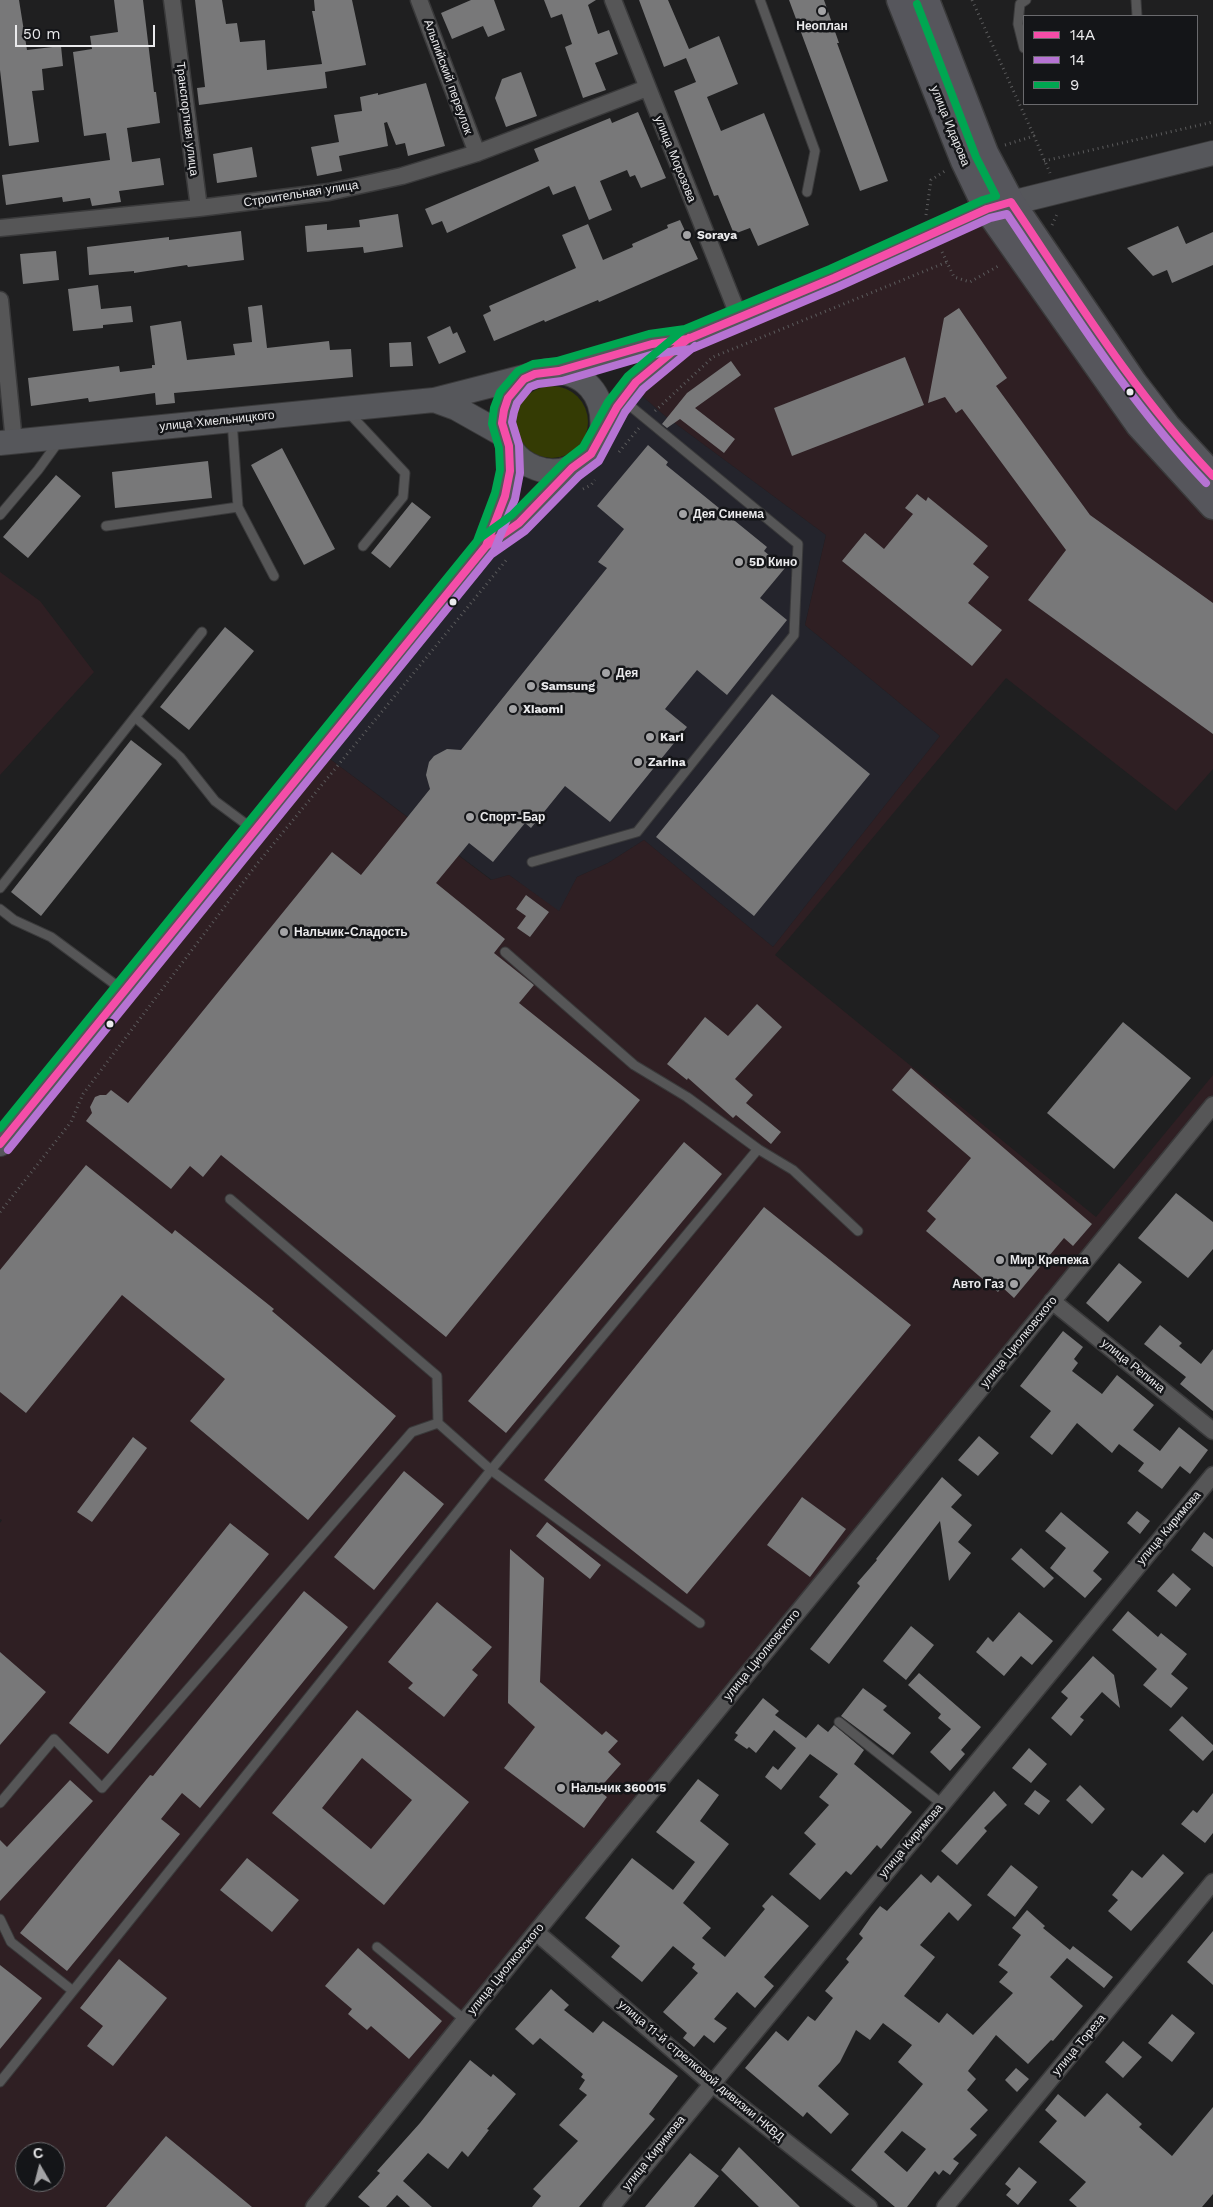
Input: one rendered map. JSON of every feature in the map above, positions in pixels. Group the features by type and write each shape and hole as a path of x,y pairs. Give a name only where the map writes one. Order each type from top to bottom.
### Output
{"main road":[{"name":"улица Идарова","path":"900,0 964,162 999,205 1167,426 1213,476"},
{"name":"улица Идарова","path":"926,0 985,153 999,205 1139,425 1213,506"},
{"path":"0,1144 486,546 519,523 572,468 591,454 602,432 636,382 688,339 999,205 1213,153"},
{"path":"486,546 505,496 510,471 504,410 508,398 519,384 535,374 559,371 652,344 688,339"},
{"path":"559,371 582,379 598,397 602,409 602,432"},
{"name":"улица Хмельницкого","path":"7,442 434,400 535,374"},
{"path":"434,400 456,408 507,440 516,456 536,468 560,471 572,468"}],"street":[{"name":"Транспортная улица","path":"172,0 199,208"},
{"name":"Альпийский переулок","path":"419,0 476,153"},
{"name":"улица Морозова","path":"613,0 739,316"},
{"name":"Строительная улица","path":"0,228 199,208 329,192 402,176 476,153 647,88"},
{"path":"0,300 7,442"},
{"name":"улица Циолковского","path":"314,2207 536,1932 1213,1105"},
{"name":"улица Репина","path":"1052,1301 1213,1431"},
{"name":"улица Киримова","path":"611,2207 711,2083 1213,1476"},
{"name":"улица Тореза","path":"945,2207 1213,1882"},
{"name":"улица 11-й стрелковой дивизии НКВД","path":"536,1932 711,2083 869,2207"}],"lane":[{"path":"760,0 815,151 807,192"},
{"path":"1023,44 1018,24 1020,4 1026,0"},
{"path":"1136,0 1137,15"},
{"path":"532,862 637,832 794,636 798,544 623,399"},
{"path":"345,409 405,473 403,497 364,546"},
{"path":"232,420 238,507 274,576"},
{"path":"0,515 38,470 62,437"},
{"path":"106,526 238,507"},
{"path":"0,888 202,632"},
{"path":"135,718 180,757 215,801 254,830"},
{"path":"0,909 14,920 51,937 124,991"},
{"path":"505,952 634,1065 687,1097 758,1148 793,1170 858,1230"},
{"path":"0,2082 491,1470 758,1148"},
{"path":"230,1199 437,1376 438,1423 491,1470 700,1623"},
{"path":"0,1803 54,1739 102,1788 412,1432 438,1423"},
{"path":"839,1722 942,1804"},
{"path":"0,1919 10,1942 73,1991"},
{"path":"377,1947 465,2020"}],"path":[{"path":"972,0 1050,173"},
{"path":"1044,161 1213,122"},
{"path":"997,148 1034,136"},
{"path":"926,216 932,180 946,170"},
{"path":"939,245 954,277 970,282 1003,263"},
{"path":"616,456 646,419 713,356 947,262"},
{"path":"582,489 591,485 597,478"},
{"path":"0,1212 71,1122 83,1094 257,864 512,554"}],"shaded area":[{"path":"987,209 1213,506 1213,769 1176,811 1006,678 775,955 1096,1217 1213,1075 1213,1105 314,2207 0,2207 0,1523 2,1520 0,1519 0,1144 318,750 491,880 509,875 559,911 577,877 608,863 644,840 773,947 940,736 805,625 826,535 664,415 632,387 650,369"},
{"path":"632,387 664,415 826,535 805,625 940,736 773,947 644,840 608,863 577,877 559,912 509,875 492,880 318,750 519,523"},
{"path":"0,572 40,601 94,672 0,775"}],"green space":[{"path":"552,386 572,392 582,402 588,422 582,442 572,452 552,458 532,452 522,442 516,422 522,402 532,392"}],"building":[{"path":"0,0 19,0 27,50 61,46 63,66 42,69 44,90 32,91 39,142 9,146 0,70"},
{"path":"114,0 143,0 154,92 156,92 160,123 127,128 132,162 160,158 164,185 119,191 121,202 92,206 90,198 63,202 62,197 6,205 2,175 110,160 106,133 84,136 73,52 92,49 90,36 118,32"},
{"path":"195,0 222,0 226,24 237,23 240,42 265,40 267,70 322,64 312,11 315,11 314,0 352,0 366,65 325,72 327,88 199,105 197,88 205,87"},
{"path":"471,0 494,0 505,30 488,37 483,26 452,39 441,13"},
{"path":"544,0 596,0 588,5 598,34 609,30 618,54 595,63 606,90 583,98 565,47 572,44 562,14 551,18"},
{"path":"639,0 668,0 689,49 719,36 738,84 707,97 721,131 764,113 809,225 758,246 750,228 734,234 718,195 714,196 674,91 696,82 686,58 664,67"},
{"path":"789,0 824,0 839,43 837,43 888,181 860,191"},
{"path":"521,72 537,116 506,127 495,98 502,79"},
{"path":"426,83 445,146 408,156 405,143 396,145 387,122 384,123 388,146 339,156 342,171 317,176 311,147 339,142 334,115 362,111 360,97 378,93 378,95"},
{"path":"638,112 666,178 641,188 635,175 630,177 627,170 600,181 612,210 589,220 575,186 553,195 549,186 447,233 442,221 432,225 425,209 539,161 534,149 610,118 612,123"},
{"path":"252,147 257,177 217,183 213,154"},
{"path":"398,214 403,247 364,253 363,247 307,252 305,226 327,224 327,230 360,227 359,220"},
{"path":"680,220 698,259 599,302 598,300 545,322 544,320 494,341 483,315 491,311 489,306 576,268 562,235 588,224 603,260 633,247 632,244 668,228 667,225"},
{"path":"1178,226 1186,244 1213,232 1213,265 1172,283 1167,270 1153,276 1127,248"},
{"path":"241,231 244,260 188,267 187,265 134,273 134,271 89,275 87,247 169,237 169,240"},
{"path":"56,251 59,280 23,284 20,254"},
{"path":"98,285 101,309 131,306 133,322 73,331 68,289"},
{"path":"262,305 267,348 329,341 330,350 351,349 353,377 174,393 175,403 156,405 155,393 89,402 88,398 31,406 28,378 119,366 120,372 152,368 152,365 155,365 150,326 181,321 187,360 235,355 233,344 252,342 248,307"},
{"path":"959,308 1007,378 996,386 1090,515 1213,603 1213,734 1028,600 1066,550 962,409 956,413 945,397 928,403 944,318"},
{"path":"450,326 453,334 457,332 466,352 439,364 427,337"},
{"path":"411,342 413,366 390,367 389,343"},
{"path":"905,357 924,405 792,456 774,408"},
{"path":"731,361 741,375 695,408 735,439 724,453 680,419 667,428 662,424 687,393"},
{"path":"648,445 668,462 666,465 767,547 764,551 785,568 760,598 787,620 727,695 697,670 665,709 687,727 610,822 565,786 531,828 525,823 493,862 469,843 436,883 505,939 494,953 534,985 519,1003 640,1100 446,1337 221,1155 203,1177 190,1166 171,1189 86,1121 92,1113 90,1107 95,1097 106,1095 111,1090 128,1103 332,852 361,875 430,789 426,775 429,762 434,756 447,749 461,750 607,568 598,562 624,529 597,506"},
{"path":"282,448 335,549 304,565 251,465"},
{"path":"208,461 212,498 115,508 112,472"},
{"path":"56,475 81,496 28,558 3,537"},
{"path":"917,494 926,501 928,497 988,546 973,564 989,577 968,603 1002,630 972,666 842,561 865,533 884,549 913,514 905,508"},
{"path":"412,502 431,517 390,568 371,553"},
{"path":"225,627 254,651 189,730 160,707"},
{"path":"772,694 870,774 754,916 656,837"},
{"path":"131,740 162,764 41,916 11,892"},
{"path":"526,895 549,912 530,937 517,928 526,916 516,909"},
{"path":"757,1004 782,1027 735,1079 753,1095 746,1103 781,1132 771,1144 736,1115 733,1118 688,1078 687,1080 667,1064 705,1017 728,1036"},
{"path":"1123,1022 1191,1078 1114,1169 1047,1113"},
{"path":"911,1068 1092,1224 1073,1246 1064,1238 1014,1298 1002,1287 998,1292 926,1231 936,1219 927,1211 971,1158 892,1090"},
{"path":"684,1142 722,1174 506,1433 468,1401"},
{"path":"86,1165 172,1234 175,1230 274,1309 272,1311 396,1416 308,1520 190,1421 225,1379 122,1295 26,1413 0,1392 0,1270"},
{"path":"1176,1193 1213,1222 1213,1249 1188,1278 1138,1238"},
{"path":"764,1207 911,1325 687,1594 544,1480"},
{"path":"1119,1263 1142,1282 1108,1322 1086,1303"},
{"path":"1160,1325 1182,1343 1179,1346 1201,1364 1213,1349 1213,1411 1180,1384 1186,1377 1144,1344"},
{"path":"1063,1331 1083,1347 1074,1359 1078,1363 1072,1371 1102,1394 1117,1375 1154,1405 1133,1430 1160,1451 1179,1427 1208,1450 1190,1474 1180,1466 1162,1489 1138,1471 1144,1463 1119,1444 1112,1453 1077,1423 1052,1455 1030,1437 1051,1411 1020,1386"},
{"path":"979,1436 999,1453 978,1476 958,1460"},
{"path":"133,1437 147,1448 92,1522 77,1512"},
{"path":"404,1471 444,1504 374,1590 334,1557"},
{"path":"942,1477 962,1495 951,1507 972,1525 958,1542 971,1553 949,1581 940,1521 829,1664 810,1649 860,1586 857,1583"},
{"path":"802,1497 846,1529 810,1577 767,1545"},
{"path":"1137,1511 1150,1521 1140,1534 1127,1523"},
{"path":"1061,1512 1109,1552 1093,1571 1102,1579 1085,1598 1050,1568 1066,1548 1045,1531"},
{"path":"547,1522 601,1565 590,1579 536,1536"},
{"path":"230,1523 269,1554 108,1754 69,1723"},
{"path":"1204,1532 1213,1539 1213,1567 1191,1550"},
{"path":"1021,1548 1054,1578 1044,1588 1011,1559"},
{"path":"510,1549 544,1578 540,1682 602,1735 606,1731 618,1741 608,1752 621,1764 598,1790 607,1797 584,1828 504,1768 535,1727 508,1703"},
{"path":"1173,1573 1191,1589 1176,1607 1157,1591"},
{"path":"304,1591 348,1627 200,1808 182,1793 161,1819 180,1834 67,1971 20,1933 150,1775 153,1776"},
{"path":"437,1602 492,1647 472,1670 478,1675 444,1717 408,1688 413,1683 388,1662"},
{"path":"1128,1611 1158,1637 1161,1633 1187,1654 1171,1674 1188,1688 1171,1708 1143,1685 1157,1669 1112,1630"},
{"path":"1019,1612 1053,1641 1032,1665 1021,1656 1004,1676 976,1652 988,1637 993,1642"},
{"path":"911,1626 934,1645 906,1680 883,1661"},
{"path":"0,1652 46,1692 0,1745"},
{"path":"1093,1656 1114,1675 1120,1708 1102,1692 1080,1717 1084,1720 1071,1736 1051,1718 1068,1698 1061,1692"},
{"path":"919,1673 981,1727 961,1750 965,1754 950,1771 930,1752 951,1729 938,1718 941,1714 908,1685"},
{"path":"863,1688 887,1706 883,1710 911,1733 893,1755 841,1716"},
{"path":"763,1698 779,1711 775,1715 806,1738 818,1724 828,1732 834,1725 864,1750 854,1764 912,1812 881,1849 877,1845 851,1875 846,1871 820,1900 789,1874 816,1844 804,1833 829,1805 819,1797 838,1774 810,1754 781,1790 765,1777 773,1766 778,1770 796,1748 774,1730 756,1753 749,1747 747,1749 734,1740 738,1735 735,1733"},
{"path":"357,1710 469,1802 384,1905 272,1813","holes":["362,1758 412,1800 371,1849 322,1808"]},
{"path":"1182,1716 1213,1745 1213,1750 1203,1761 1169,1730"},
{"path":"1029,1748 1047,1764 1031,1783 1012,1768"},
{"path":"698,1779 719,1795 700,1821 729,1844 683,1903 711,1928 702,1938 725,1957 765,1909 762,1906 772,1895 809,1926 764,1977 774,1986 755,2008 737,1992 714,2019 727,2028 714,2043 704,2035 694,2047 683,2038 687,2033 663,2012 698,1973 692,1968 695,1964 673,1946 642,1982 611,1957 620,1946 585,1918 632,1858 673,1890 695,1862 656,1832"},
{"path":"70,1780 93,1801 0,1901 0,1840 7,1847"},
{"path":"1080,1785 1105,1809 1092,1824 1066,1800"},
{"path":"1035,1790 1050,1801 1039,1815 1024,1804"},
{"path":"994,1791 1007,1805 984,1828 987,1831 957,1865 941,1851"},
{"path":"1213,1793 1213,1833 1205,1843 1181,1824 1193,1810 1197,1813"},
{"path":"1163,1854 1184,1873 1131,1931 1108,1911 1118,1900 1112,1895 1132,1870 1142,1878"},
{"path":"247,1858 299,1900 272,1932 220,1890"},
{"path":"1011,1865 1038,1887 1015,1917 987,1895"},
{"path":"921,1874 931,1883 938,1875 972,1905 958,1921 949,1912 920,1945 935,1957 904,1996 939,2023 947,2013 973,2035 1013,1993 999,1982 1008,1972 998,1965 1021,1935 1012,1928 1027,1910 1045,1926 1043,1928 1070,1950 1073,1946 1113,1977 1104,1988 1067,1958 1050,1977 1083,2006 1053,2041 1051,2040 1028,2064 996,2035 968,2071 976,2079 967,2090 988,2110 970,2129 977,2135 953,2159 959,2163 950,2175 943,2170 939,2175 935,2171 907,2207 895,2207 851,2170 923,2084 898,2062 912,2045 883,2023 870,2040 856,2030 840,2062 818,2086 849,2114 831,2134 807,2112 803,2117 745,2068 776,2031 788,2041 808,2016 815,2021 833,1998 825,1991 849,1962 846,1959 863,1938 859,1934 880,1906 887,1911","holes":["902,2131 926,2149 907,2172 884,2152"]},
{"path":"1213,1931 1213,1985 1187,1962"},
{"path":"358,1948 442,2021 409,2059 371,2026 367,2030 348,2014 352,2009 325,1986"},
{"path":"119,1959 167,1998 113,2066 87,2046 103,2026 80,2008"},
{"path":"0,1965 42,1998 0,2049"},
{"path":"551,1989 569,2005 564,2010 593,2033 603,2021 678,2076 649,2114 655,2119 579,2207 532,2207 541,2196 533,2189 578,2141 559,2125 587,2095 579,2089 585,2080 581,2077 583,2074 540,2038 533,2045 515,2029"},
{"path":"1172,2014 1195,2033 1172,2062 1148,2043"},
{"path":"1123,2041 1142,2057 1123,2078 1105,2062"},
{"path":"470,2060 491,2077 493,2074 516,2094 487,2129 489,2130 468,2157 462,2151 448,2169 428,2153 403,2181 432,2207 410,2207 397,2195 386,2207 370,2207 358,2197 380,2173 377,2171 420,2123"},
{"path":"1016,2068 1029,2079 1017,2092 1005,2080"},
{"path":"1107,2093 1142,2124 1139,2127 1172,2156 1213,2107 1213,2194 1202,2207 1077,2207 1069,2200 1086,2182 1039,2142 1057,2121 1045,2110 1058,2094 1085,2117"},
{"path":"166,2136 252,2207 106,2207"},
{"path":"739,2147 800,2207 759,2207 721,2170"},
{"path":"690,2153 719,2176 694,2207 645,2207"},
{"path":"1019,2167 1037,2182 1018,2205 1006,2195 1011,2189 1005,2184"}],"transit line":[{"name":"9","path":"0,1128 477,541 495,493 500,470 499,448 492,424 494,408 500,392 518,371 533,364 557,361 649,334 685,329 830,269 983,200 996,196 976,157 917,4"},
{"name":"14А","path":"0,1144 486,546 505,496 510,471 509,446 502,423 504,410 508,398 524,379 535,374 559,371 652,344 688,339 834,278 987,209 1011,202 1082,309 1131,378 1157,412 1213,476"},
{"name":"14","path":"8,1150 494,551 515,499 520,473 519,445 512,422 514,412 517,403 530,387 562,381 654,354 691,349 838,287 990,218 1007,214 1125,386 1178,452 1206,483"},
{"name":"9","path":"480,538 512,515 565,461 583,447 608,402 628,376 683,330"},
{"name":"14А","path":"486,546 519,523 572,468 591,454 617,407 636,382 689,338"},
{"name":"14","path":"492,554 525,531 579,476 599,461 625,412 643,389 695,346"}],"place":[{"name":"Неоплан","path":"822,11"},
{"name":"Soraya","path":"687,235"},
{"name":"Дея Синема","path":"683,514"},
{"name":"5D Кино","path":"739,562"},
{"name":"Дея","path":"606,673"},
{"name":"Samsung","path":"531,686"},
{"name":"Xiaomi","path":"513,709"},
{"name":"Kari","path":"650,737"},
{"name":"Zarina","path":"638,762"},
{"name":"Спорт-Бар","path":"470,817"},
{"name":"Нальчик-Сладость","path":"284,932"},
{"name":"Мир Крепежа","path":"1000,1260"},
{"name":"Авто Газ","path":"1014,1284"},
{"name":"Нальчик 360015","path":"561,1788"}]}
